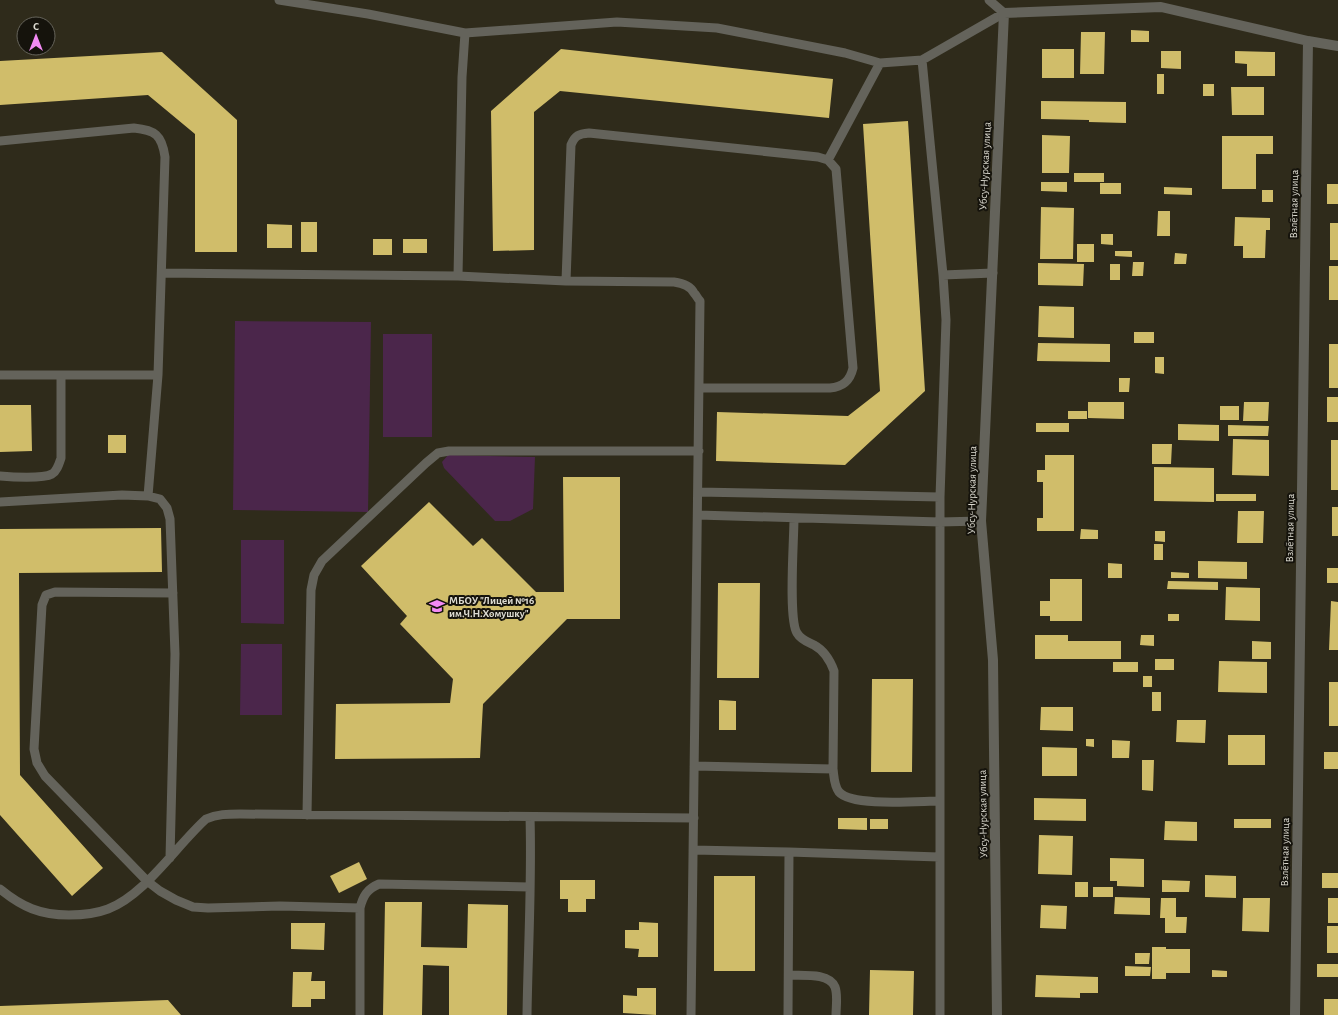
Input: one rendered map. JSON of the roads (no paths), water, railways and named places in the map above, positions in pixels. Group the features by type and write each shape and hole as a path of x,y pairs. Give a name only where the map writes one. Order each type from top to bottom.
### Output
{"street":[{"path":"1004,13 1161,7 1308,41 1338,46"},
{"name":"Убсу-Нурская улица","path":"997,1015 993,660 981,521 1004,13"},
{"name":"Взлётная улица","path":"1295,1015 1308,41"}],"lane":[{"path":"279,0 368,14 465,33 617,22 718,28 845,53 880,62 922,60 1004,13 989,0"},
{"path":"458,276 462,77 465,33"},
{"path":"922,60 946,320 940,497 940,1015"},
{"path":"828,160 880,62"},
{"path":"0,140 134,128 147,130 158,135 164,146 162,273 158,375 148,496"},
{"path":"566,281 572,144 574,138 580,134 589,133 818,157 828,160 836,169 853,368 851,376 846,383 838,387 830,388 699,388"},
{"path":"162,273 458,276 566,281 674,282 682,283 693,291 697,299 700,301 691,1015"},
{"path":"943,275 993,273"},
{"path":"0,375 158,375"},
{"path":"0,476 43,477 52,474 58,467 61,458 61,375"},
{"path":"307,815 311,590 314,574 322,561 426,463 438,453 450,451 699,451"},
{"path":"698,492 940,497"},
{"path":"0,502 148,496 160,499 167,508 170,519 175,654 170,858"},
{"path":"698,515 940,522 981,521"},
{"path":"794,518 793,623 797,634 805,641 816,646 825,653 831,662 834,671 833,769 835,783 839,792 849,799 863,802 940,801"},
{"path":"173,592 55,592 46,595 42,605 34,749 37,763 45,776 146,881 160,892 176,900 193,906 208,908 280,906 360,908"},
{"path":"694,766 833,769"},
{"path":"0,889 23,906 40,912 58,915 83,915 109,909 130,896 170,858 200,825 212,816 240,814 694,818"},
{"path":"528,1015 531,863 530,817"},
{"path":"693,850 939,856"},
{"path":"788,1015 789,852"},
{"path":"360,1015 360,908 362,899 366,892 372,887 379,884 530,887"},
{"path":"788,975 817,976 833,982 836,991 836,1015"}],"place":[{"name":"МБОУ \"Лицей №16 им.Ч.Н.Хомушку\"","path":"437,606"}]}
